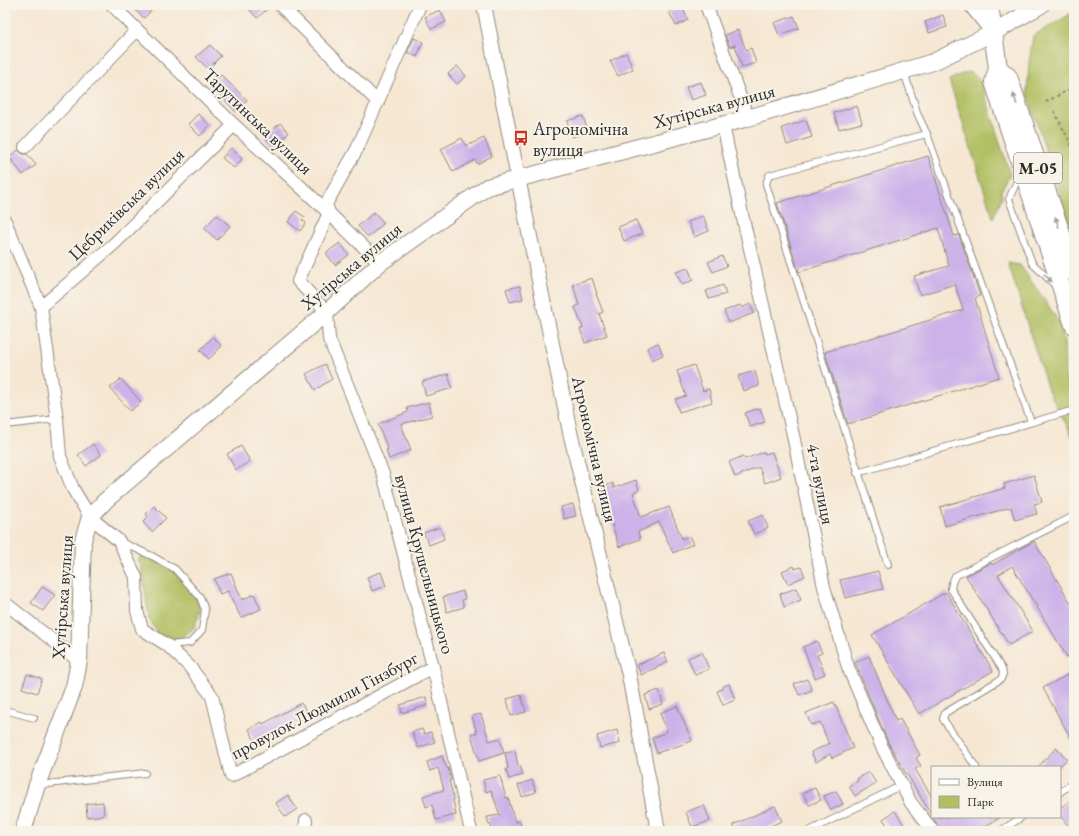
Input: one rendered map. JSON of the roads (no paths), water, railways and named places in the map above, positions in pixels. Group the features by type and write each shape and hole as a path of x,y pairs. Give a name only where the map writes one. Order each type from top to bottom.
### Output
{"main road":[{"name":"М-05","path":"988,5 998,68 994,82 1074,325"},
{"name":"Хутірська вулиця","path":"23,831 37,785 74,687 78,661 83,540 90,517 106,500 327,312 380,263 487,187 748,118 933,62 993,33 1041,5"},
{"name":"М-05","path":"998,68 1008,77 1074,272"}],"street":[{"name":"Тарутинська вулиця","path":"112,5 234,125 329,213 380,263"},
{"path":"280,5 378,102"},
{"path":"327,312 298,281 329,213 326,204 357,149 420,5"},
{"name":"Агрономічна вулиця","path":"484,5 570,432 629,675 658,831"},
{"path":"706,5 748,118"},
{"path":"971,5 993,33"},
{"path":"25,147 137,30"},
{"name":"Цебриківська вулиця","path":"41,307 115,243 234,125"},
{"name":"4-та вулиця","path":"723,125 793,435 824,588 848,667 881,745 911,803 933,831"},
{"name":"провулок Людмили Гінзбург","path":"5,220 41,307 57,419 60,456 73,489 90,517 119,541 136,577 136,611 142,629 167,645 189,666 212,696 231,776 433,666"},
{"name":"вулиця Крушельницького","path":"327,312 329,339 383,474 433,666 472,831"},
{"path":"5,603 78,661"}],"lane":[{"path":"904,71 918,115 927,134 1031,422"},
{"path":"888,565 766,184 769,175 927,134"},
{"path":"858,473 1074,410"},
{"path":"5,425 57,419"},
{"path":"975,766 943,719 945,713 1001,679 1003,674 1002,669 951,589 952,583 955,576 1074,516"},
{"path":"119,541 152,556 175,569 200,597 206,610 202,630 190,643 167,645"},
{"path":"5,710 34,718"},
{"path":"37,785 145,773"},
{"path":"1061,791 1074,782"},
{"path":"809,831 902,785"},
{"path":"1000,831 1020,818"}],"place":[{"name":"Агрономічна вулиця","path":"521,138"}]}
